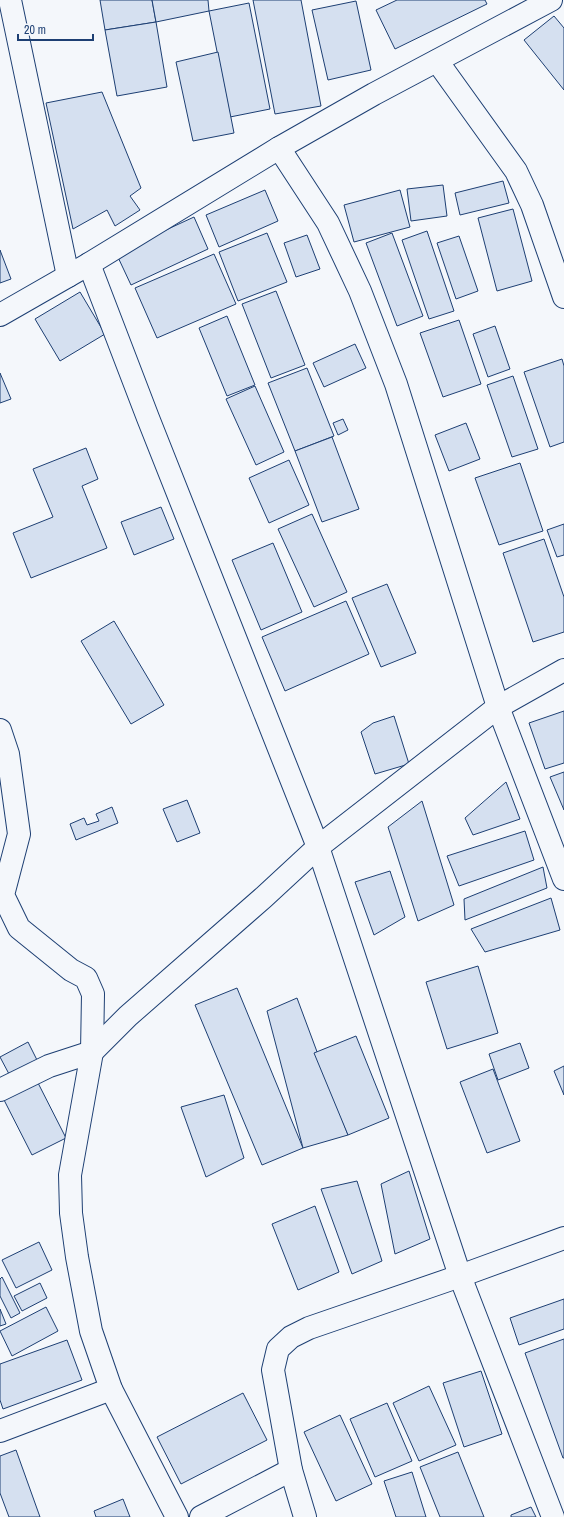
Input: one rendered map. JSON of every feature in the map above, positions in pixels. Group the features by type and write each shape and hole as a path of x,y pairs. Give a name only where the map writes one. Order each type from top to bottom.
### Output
{"street":[{"path":"10,0 68,276"},
{"path":"0,315 89,264 279,148 374,94 551,0"},
{"path":"437,60 516,171 532,205 564,297"},
{"path":"279,148 328,223 360,291 396,384 498,707 564,879"},
{"path":"89,264 154,433 318,847 460,1276 553,1517"},
{"path":"0,1090 49,1066 92,1052 128,1016 264,897 318,847 498,707 564,670"},
{"path":"0,730 8,754 20,834 3,895 19,928 72,970 86,978 93,994 92,1052 70,1175 71,1213 76,1257 91,1331 111,1389 177,1517"},
{"path":"305,1517 291,1470 273,1370 278,1350 291,1337 309,1328 460,1276 564,1238"},
{"path":"0,1432 111,1389"},
{"path":"200,1517 291,1470"}],"building":[{"path":"100,0 152,0 156,22 105,30"},
{"path":"152,0 208,0 209,11 156,22"},
{"path":"253,0 301,0 321,106 275,114"},
{"path":"397,0 485,0 487,4 395,49 376,10"},
{"path":"356,1 371,70 328,80 312,10"},
{"path":"249,3 270,109 230,117 209,11"},
{"path":"554,16 564,28 564,90 524,40"},
{"path":"156,22 167,87 117,96 105,30"},
{"path":"218,52 234,133 193,141 176,62"},
{"path":"102,92 141,188 130,196 140,210 115,226 107,210 73,229 46,103"},
{"path":"503,181 509,203 460,215 455,193"},
{"path":"443,185 447,216 411,221 407,189"},
{"path":"265,190 278,221 219,247 206,215"},
{"path":"400,190 410,227 354,242 344,205"},
{"path":"513,209 532,281 497,291 478,218"},
{"path":"194,217 208,249 131,285 116,253"},
{"path":"427,231 454,311 429,319 402,240"},
{"path":"267,233 287,282 238,301 219,252"},
{"path":"392,233 423,316 397,326 366,243"},
{"path":"307,235 320,269 296,277 284,243"},
{"path":"459,236 478,291 456,299 437,243"},
{"path":"0,250 11,279 0,283"},
{"path":"214,254 236,304 157,338 135,288"},
{"path":"276,291 305,365 271,378 242,304"},
{"path":"80,292 105,334 60,361 35,319"},
{"path":"227,316 255,385 227,396 199,328"},
{"path":"459,320 481,384 443,397 420,333"},
{"path":"495,326 510,369 488,377 473,334"},
{"path":"355,344 366,368 324,387 313,363"},
{"path":"562,359 564,366 564,442 550,447 524,372"},
{"path":"307,368 334,436 295,451 268,383"},
{"path":"0,373 11,399 0,403"},
{"path":"513,376 538,449 512,457 487,385"},
{"path":"255,386 284,452 256,465 226,399"},
{"path":"343,419 348,430 338,435 333,423"},
{"path":"466,423 480,459 449,471 435,435"},
{"path":"332,437 359,509 322,522 295,451"},
{"path":"86,448 98,479 82,486 107,548 31,578 13,533 53,517 33,469"},
{"path":"289,460 309,505 269,523 249,478"},
{"path":"520,463 543,531 499,545 475,478"},
{"path":"161,507 174,539 134,555 121,522"},
{"path":"312,514 347,592 314,607 278,529"},
{"path":"564,524 564,555 557,557 547,530"},
{"path":"544,539 564,597 564,632 533,642 503,553"},
{"path":"273,543 302,612 261,630 232,560"},
{"path":"387,584 416,653 381,667 352,598"},
{"path":"346,601 369,654 285,691 262,637"},
{"path":"114,621 164,705 131,724 81,641"},
{"path":"564,711 564,763 545,769 529,723"},
{"path":"394,716 409,764 375,774 361,732 373,723"},
{"path":"564,772 564,810 550,777"},
{"path":"506,782 520,819 473,835 465,818"},
{"path":"187,800 200,833 177,842 163,809"},
{"path":"422,801 454,905 418,921 388,827"},
{"path":"112,807 118,823 76,840 70,824 84,818 87,825 99,821 96,814"},
{"path":"525,831 534,860 459,886 447,856"},
{"path":"543,867 547,888 465,920 464,899"},
{"path":"390,871 405,917 374,935 355,882"},
{"path":"551,898 560,930 485,952 471,929"},
{"path":"478,966 498,1033 447,1049 426,982"},
{"path":"237,988 303,1148 262,1165 195,1005"},
{"path":"297,998 348,1135 303,1148 267,1011"},
{"path":"356,1036 389,1118 348,1135 314,1053"},
{"path":"28,1042 37,1060 9,1074 0,1057"},
{"path":"520,1043 529,1068 498,1080 489,1054"},
{"path":"564,1066 564,1095 554,1071"},
{"path":"493,1069 520,1141 487,1153 460,1082"},
{"path":"36,1079 66,1138 32,1155 2,1096"},
{"path":"224,1095 244,1158 206,1177 181,1107"},
{"path":"409,1171 430,1239 395,1254 381,1184"},
{"path":"357,1181 382,1261 352,1274 321,1189"},
{"path":"315,1206 339,1272 298,1290 272,1224"},
{"path":"39,1242 52,1270 16,1288 2,1260"},
{"path":"2,1277 20,1313 11,1318 0,1296 0,1279"},
{"path":"40,1283 47,1298 22,1311 14,1296"},
{"path":"564,1299 564,1329 519,1345 510,1318"},
{"path":"46,1307 58,1331 12,1356 0,1331"},
{"path":"0,1309 6,1324 0,1326"},
{"path":"564,1339 564,1458 563,1458 525,1353"},
{"path":"67,1340 82,1380 3,1409 0,1400 0,1364"},
{"path":"481,1371 502,1434 464,1447 443,1383"},
{"path":"429,1386 456,1445 419,1461 393,1403"},
{"path":"243,1393 267,1440 181,1484 157,1437"},
{"path":"387,1403 412,1461 375,1477 350,1419"},
{"path":"340,1415 372,1484 336,1501 304,1432"},
{"path":"16,1450 40,1517 9,1517 0,1493 0,1456"},
{"path":"458,1452 484,1517 440,1517 420,1467"},
{"path":"412,1472 426,1517 396,1517 384,1481"},
{"path":"123,1499 130,1517 96,1517 94,1511"},
{"path":"531,1507 536,1517 511,1517 511,1515"}]}
